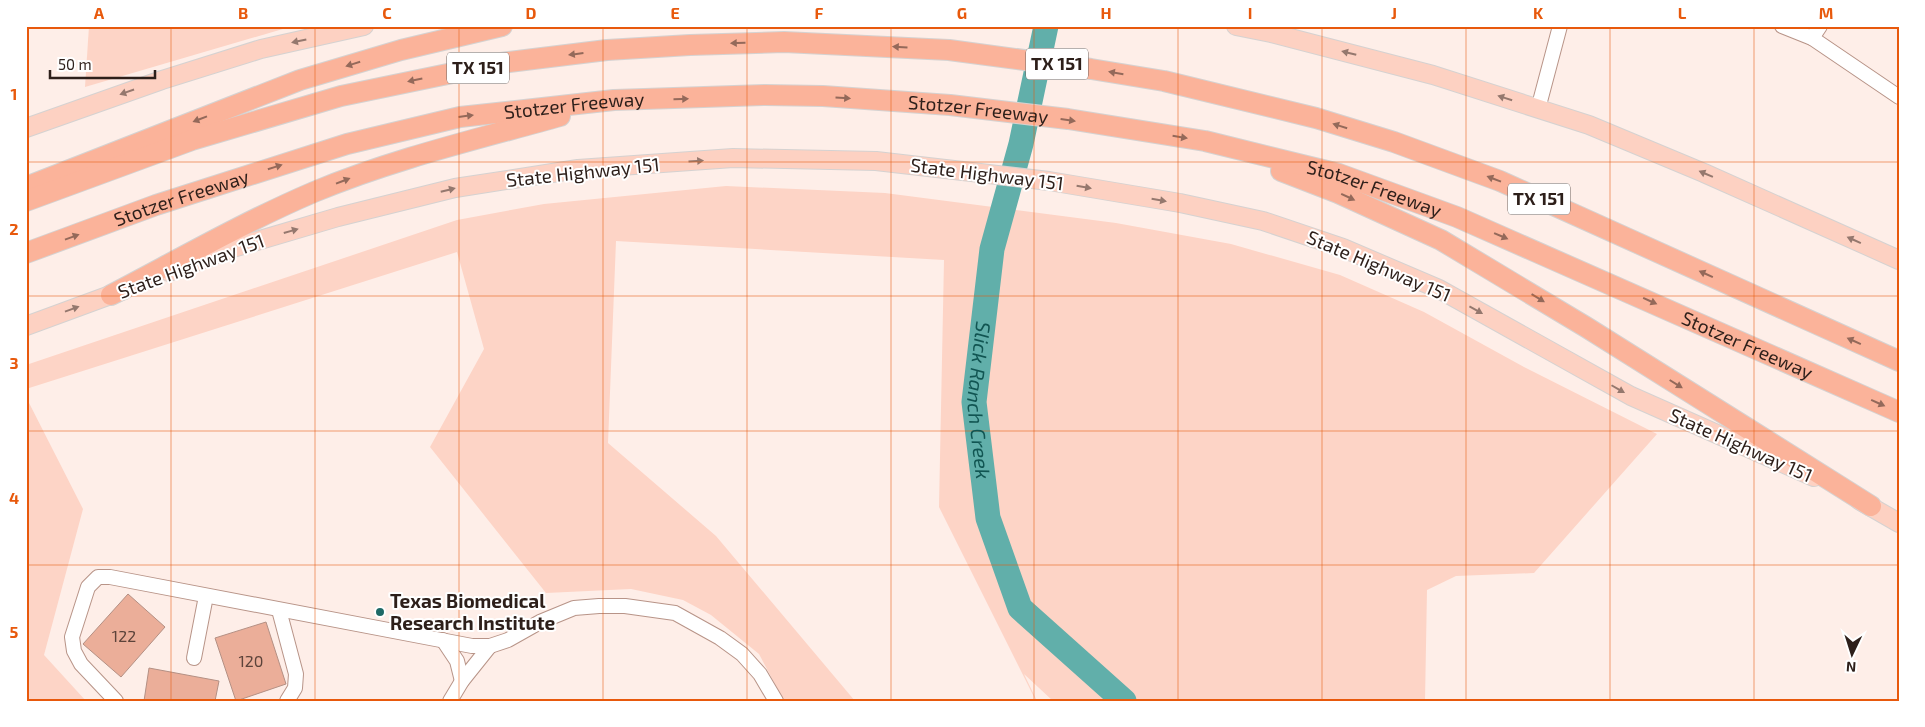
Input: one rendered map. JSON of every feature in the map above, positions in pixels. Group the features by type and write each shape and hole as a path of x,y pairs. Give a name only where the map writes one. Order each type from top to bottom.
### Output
{"highway":[{"path":"26,187 300,80 401,50 502,26"},
{"name":"TX 151","path":"26,201 192,140 341,96 501,63 607,50 709,44 784,42 949,50 1164,81 1316,118 1394,142 1500,181 1899,361"},
{"name":"Stotzer Freeway","path":"26,254 156,206 347,144 460,117 614,100 765,96 823,96 950,105 1068,120 1205,141 1340,174 1457,217 1899,412"},
{"path":"111,295 314,192 402,161 614,100"},
{"path":"1205,141 1338,193 1441,240 1586,327 1871,506"}],"main road":[{"path":"26,128 162,80 261,49 364,26"},
{"path":"1236,26 1271,33 1433,75 1589,125 1704,173 1899,260"},
{"name":"State Highway 151","path":"26,326 233,248 338,218 455,188 568,170 733,158 876,161 967,170 1049,181 1180,203 1263,221 1343,248 1439,289 1630,396 1826,482 1899,523"}],"street":[{"path":"1538,109 1560,26"},
{"path":"1782,26 1812,38 1899,98"},
{"path":"1812,38 1820,26"},
{"path":"116,701 81,664 74,651 72,637 88,587 98,578 110,577 472,646 490,646 508,640 540,622 574,608 625,606 675,613 720,638 742,654 760,674 776,701"},
{"path":"194,658 206,596"},
{"path":"279,610 296,674 296,688 287,701"},
{"path":"443,640 457,661 462,681"},
{"path":"450,701 462,681 490,646"}],"shaded area":[{"path":"89,26 293,26 85,87"},
{"path":"726,186 885,193 1116,223 1231,244 1340,275 1424,312 1524,367 1657,434 1534,573 1456,576 1427,590 1425,701 1053,701 1024,674 1036,701 939,507 944,260 616,241 608,443 716,536 855,701 784,701 759,654 711,615 683,600 631,589 546,593 430,447 484,349 457,252 26,389 26,365 457,220 544,204"},
{"path":"26,397 83,509 44,655 86,701 26,701"}],"building":[{"path":"128,594 165,627 121,677 83,644"},
{"path":"266,622 286,684 236,701 215,638"},
{"path":"149,668 219,681 215,701 144,701"}],"waterway":[{"name":"Slick Ranch Creek","path":"1046,26 1021,144 992,249 974,402 988,518 1020,608 1124,701"}],"place":[{"name":"Texas Biomedical Research Institute","path":"380,612"}]}
